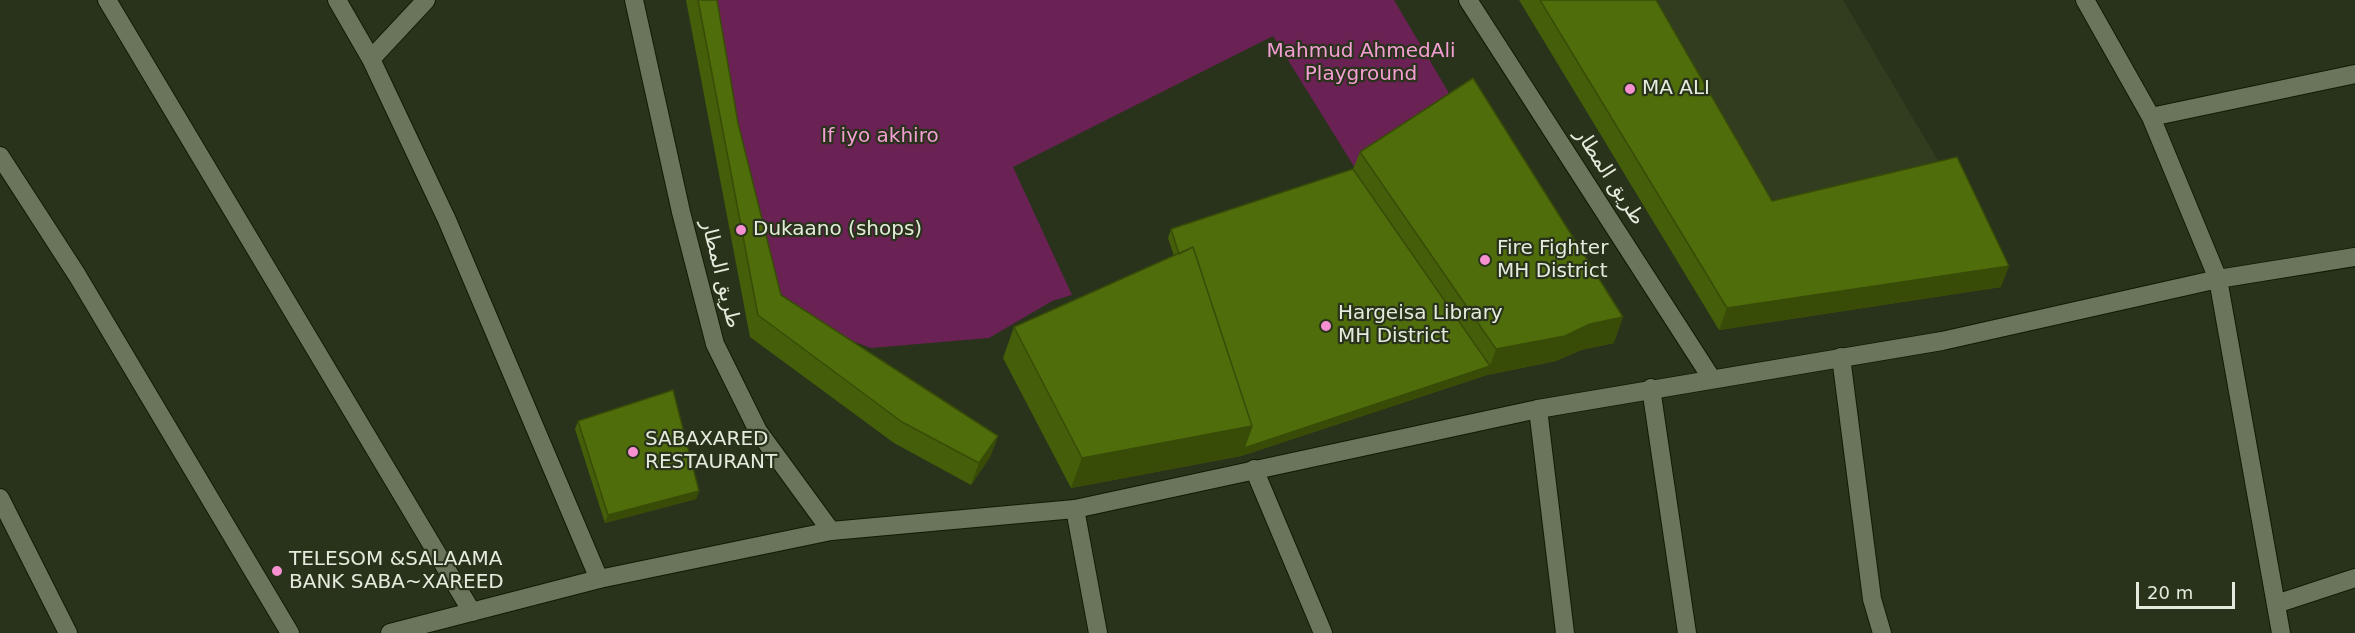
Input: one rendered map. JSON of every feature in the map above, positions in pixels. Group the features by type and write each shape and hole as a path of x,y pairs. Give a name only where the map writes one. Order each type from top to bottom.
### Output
{"street":[{"path":"107,0 472,612"},
{"path":"337,0 371,59 447,220 599,579"},
{"path":"371,59 426,0"},
{"name":"طريق المطار","path":"634,0 681,212 715,344 758,431 831,531"},
{"name":"طريق المطار","path":"1468,0 1712,379"},
{"path":"2085,0 2151,117 2218,279 2281,633"},
{"path":"2151,117 2355,74"},
{"path":"0,156 77,275 290,633"},
{"path":"390,633 599,579 831,531 1076,509 1538,409 1651,388 1942,341 2218,279 2355,257"},
{"path":"1841,357 1872,599 1882,633"},
{"path":"1651,388 1687,633"},
{"path":"1538,409 1565,633"},
{"path":"1254,469 1323,633"},
{"path":"0,498 68,633"},
{"path":"1076,509 1098,633"},
{"path":"2276,604 2355,578"}],"shaded area":[{"path":"1636,0 1843,0 1949,179 1765,223"}],"green space":[{"name":"If iyo akhiro","path":"717,0 1394,0 1456,105 1355,168 1273,36 1013,167 1072,295 1052,301 989,338 871,348 827,332 766,285"}],"building":[{"path":"698,0 717,0 738,123 781,295 998,436 979,463 902,422 758,315"},
{"name":"MA ALI","path":"1540,0 1656,0 1772,201 1957,157 2009,266 1727,308"},
{"name":"Fire Fighter MH District","path":"1473,78 1623,317 1590,324 1565,336 1496,349 1360,152"},
{"name":"Hargeisa Library MH District","path":"1353,169 1490,366 1244,448 1252,426 1193,247 1179,254 1171,229"},
{"path":"1193,247 1252,426 1082,458 1014,327"},
{"name":"SABAXARED RESTAURANT","path":"673,390 699,491 608,515 578,421"}],"place":[{"name":"MA ALI","path":"1630,89"},
{"name":"Dukaano (shops)","path":"741,230"},
{"name":"Fire Fighter MH District","path":"1485,260"},
{"name":"Hargeisa Library MH District","path":"1326,326"},
{"name":"SABAXARED RESTAURANT","path":"633,452"},
{"name":"TELESOM &SALAAMA BANK SABA~XAREED","path":"277,571"}],"park label":[{"name":"Mahmud AhmedAli Playground","path":"1361,64"}]}
